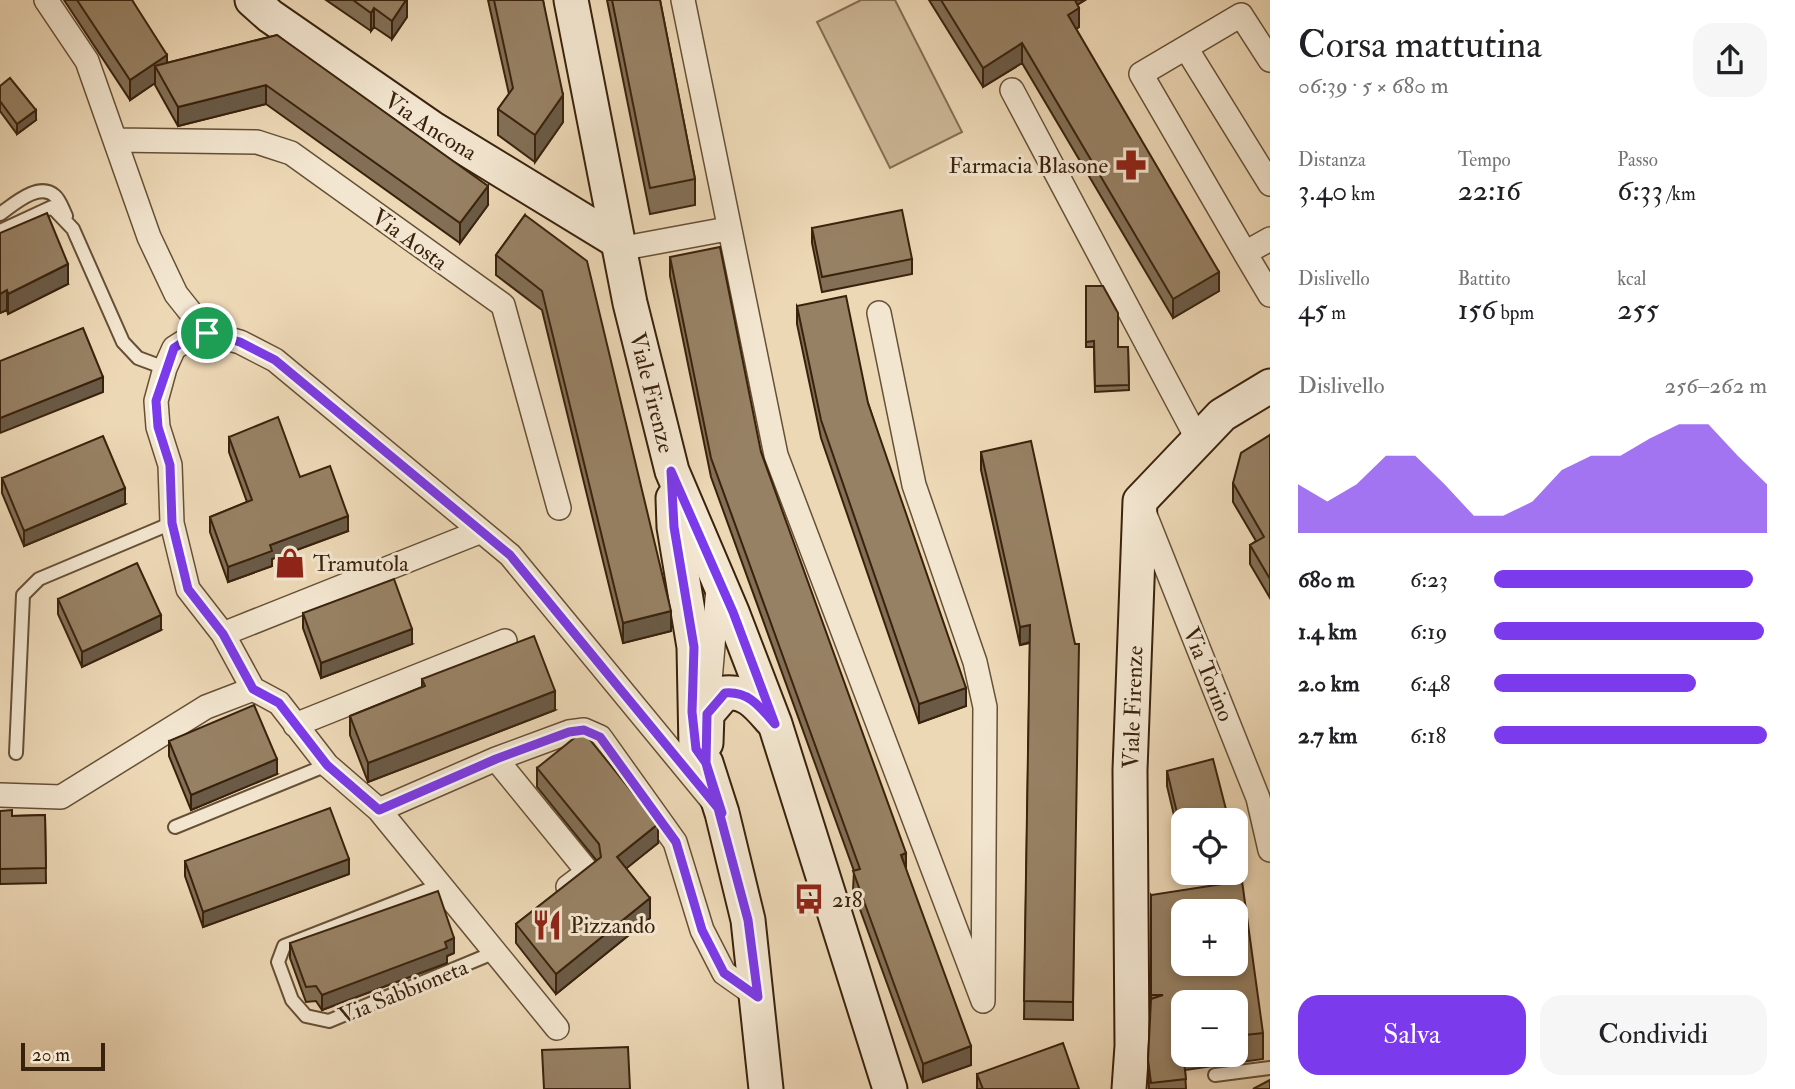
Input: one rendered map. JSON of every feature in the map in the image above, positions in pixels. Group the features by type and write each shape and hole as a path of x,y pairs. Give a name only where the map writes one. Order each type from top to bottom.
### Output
{"main road":[{"name":"Via Ancona","path":"252,0 270,16 432,128 618,245"},
{"name":"Viale Firenze","path":"571,0 618,245 649,388 671,471 718,584 733,612 775,724 890,1089"},
{"path":"1140,501 1222,415 1270,386"},
{"path":"671,471 674,527 694,647 692,712 696,749 706,763 722,813 748,920 766,1089"},
{"name":"Viale Firenze","path":"1129,1089 1132,1046 1130,770 1140,501"},
{"path":"706,763 707,714 725,693 739,692 752,700 775,724"}],"street":[{"path":"46,0 87,61 149,237 176,294 207,333 240,342 275,360 510,555 722,813"},
{"path":"683,0 693,38 727,229 776,455 983,1001 985,707 975,662 914,485 879,313"},
{"path":"1270,60 1241,15 1141,74 1270,295"},
{"path":"1186,48 1270,184"},
{"path":"1012,90 1198,440"},
{"name":"Via Aosta","path":"116,140 257,142 291,153 503,305 559,508"},
{"path":"618,245 727,229"},
{"path":"1245,253 1270,239"},
{"name":"Via Sabbioneta","path":"207,333 194,335 174,348 156,401 158,427 170,465 172,523 188,589 223,634 253,689 279,703 327,765 379,810 493,953 557,1028"},
{"name":"Via Torino","path":"1140,501 1258,798 1270,850"},
{"path":"223,634 479,532"},
{"path":"707,714 718,584"},
{"path":"295,725 505,641"},
{"path":"0,795 61,797 206,707 253,689"},
{"path":"379,810 496,759 569,732 584,730 600,737 676,842 702,930 724,973 758,997"},
{"path":"496,759 589,872 550,901"}],"lane":[{"path":"0,214 23,197 47,192 56,197 73,229 122,342 138,358 165,368"},
{"path":"0,231 52,207 73,229"},
{"path":"16,753 23,595 39,579 172,523"},
{"path":"175,827 327,765"},
{"name":"Via Sabbioneta","path":"440,885 284,946 278,962 292,1000 306,1016 329,1021 493,953"},
{"path":"1215,1075 1270,1068"}],"shaded area":[{"path":"861,0 895,0 962,132 890,168 817,22"}],"building":[{"path":"77,0 132,0 167,55 130,80"},
{"path":"353,0 406,0 392,21 374,8 371,13"},
{"path":"494,0 543,0 563,95 535,135 498,109 513,88"},
{"path":"612,0 660,0 695,179 650,188"},
{"path":"941,0 1075,0 1079,8 1068,15 1219,272 1173,299 1022,43 983,68"},
{"path":"277,35 488,186 460,223 266,85 178,107 155,66"},
{"path":"10,78 36,110 17,124 0,101 0,86"},
{"path":"902,210 912,259 822,277 812,228"},
{"path":"47,213 68,264 8,294 7,290 0,294 0,233"},
{"path":"525,215 587,261 671,611 623,623 542,291 496,255"},
{"path":"720,247 761,452 906,853 901,855 971,1046 923,1064 853,871 860,869 711,458 670,257"},
{"path":"1086,286 1103,286 1118,313 1118,347 1128,347 1129,385 1095,386 1094,341 1086,342"},
{"path":"846,296 868,403 966,688 919,704 821,420 797,306"},
{"path":"83,328 103,377 0,418 0,361"},
{"path":"278,417 300,477 330,466 348,516 270,545 272,551 228,567 210,517 252,500 229,437"},
{"path":"1270,435 1270,579 1250,545 1264,537 1233,483 1241,453"},
{"path":"103,436 125,488 24,531 2,478"},
{"path":"1031,441 1075,644 1079,644 1073,1002 1024,1001 1030,625 1020,627 981,452"},
{"path":"137,563 161,615 82,652 58,599"},
{"path":"394,579 412,629 321,663 303,613"},
{"path":"534,636 555,691 368,763 350,716 425,686 422,679"},
{"path":"254,705 277,759 191,795 169,741"},
{"path":"583,731 658,824 617,857 650,898 556,974 516,924 601,857 599,844 537,768"},
{"path":"1213,759 1226,808 1176,808 1167,771"},
{"path":"330,808 349,859 203,912 185,861"},
{"path":"12,810 12,816 45,815 46,868 0,869 0,811"},
{"path":"1216,885 1243,885 1244,899 1171,899 1171,976 1248,976 1248,924 1263,1033 1248,1035 1248,990 1171,990 1171,1067 1185,1067 1186,1079 1151,1083 1148,1060 1151,999 1163,995 1151,995 1151,895"},
{"path":"438,891 454,938 445,942 447,948 322,995 316,986 306,987 290,943"},
{"path":"1063,1043 1079,1089 983,1089 977,1074"},
{"path":"628,1047 630,1089 544,1089 542,1050"},
{"path":"1270,1080 1270,1089 1253,1089"}],"place":[{"name":"Farmacia Blasone","path":"1131,165"},
{"name":"Tramutola","path":"290,563"},
{"name":"218","path":"809,899"},
{"name":"Pizzando","path":"547,925"}],"route":[{"path":"207,333 194,335 174,348 156,401 158,427 170,465 172,523 188,589 223,634 253,689 279,703 327,765 379,810 496,759 569,732 584,730 600,737 676,842 702,930 724,973 758,997 748,920 722,813 706,763 707,714 714,702 725,693 739,692 752,700 775,724 733,612 718,584 671,471 674,527 694,647 692,712 696,749 706,763 722,813 510,555 275,360 240,342 207,333"}]}
